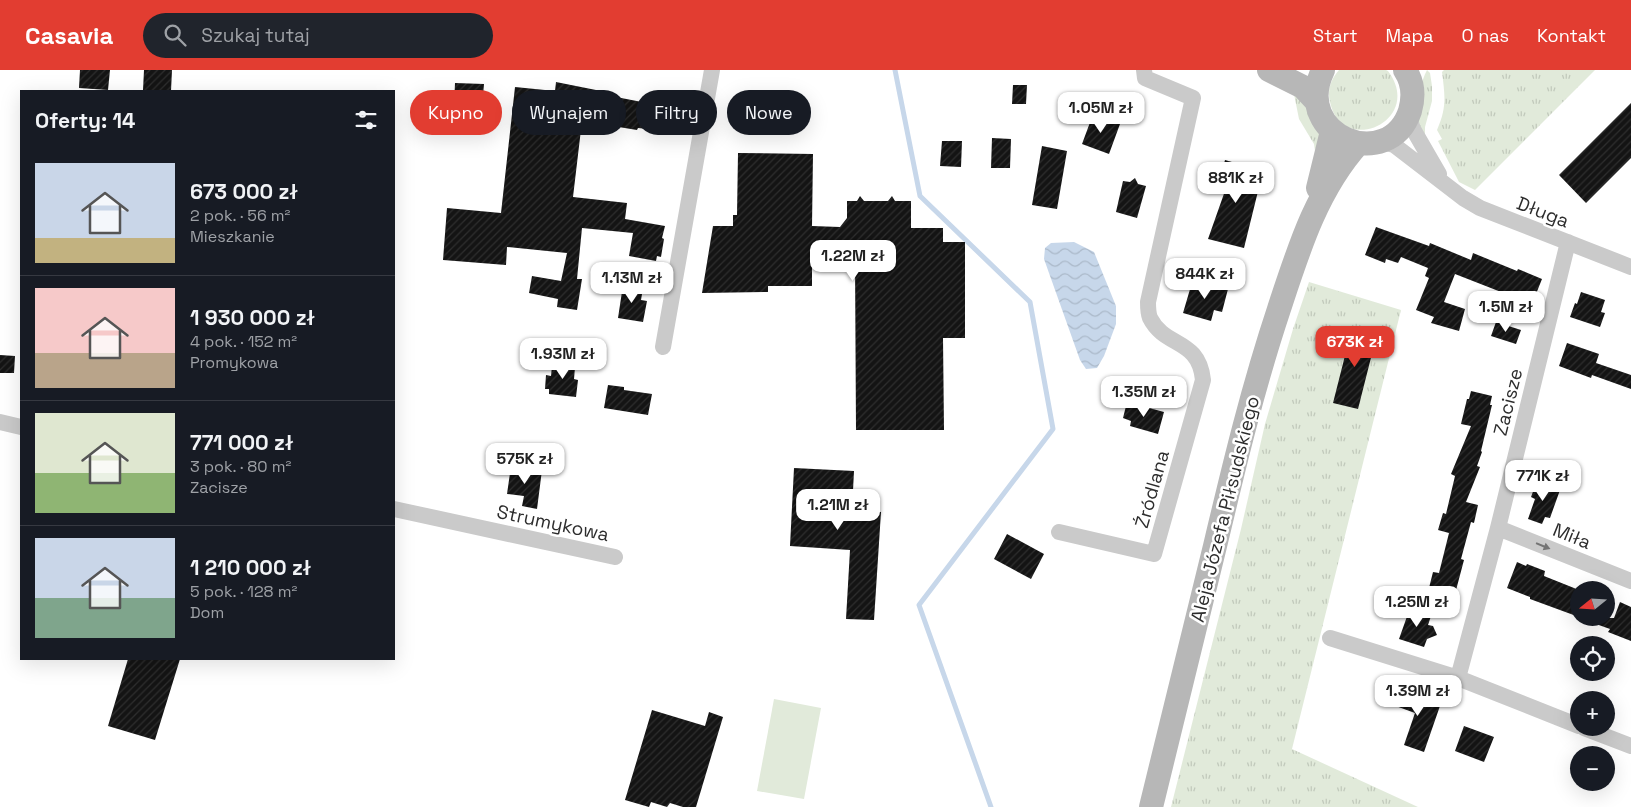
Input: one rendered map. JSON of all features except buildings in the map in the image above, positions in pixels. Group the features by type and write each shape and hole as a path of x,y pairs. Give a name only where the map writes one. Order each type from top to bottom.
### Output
{"main road":[{"path":"1269,70 1303,87 1316,102"},
{"path":"1323,70 1318,80 1316,102 1319,113 1332,131 1345,139 1369,142"},
{"path":"1408,115 1412,105 1411,75"},
{"name":"Aleja Józefa Piłsudskiego","path":"1150,807 1174,718 1240,442 1263,357 1294,265 1313,215 1340,166 1369,142 1396,132 1408,115"},
{"name":"Aleja Józefa Piłsudskiego","path":"1313,215 1332,131"}],"street":[{"path":"663,347 712,70"},
{"name":"Źródlana","path":"1059,532 1154,554 1203,380 1198,359 1190,350 1158,329 1150,316 1148,302 1193,98 1145,78 1144,70"},
{"name":"Długa","path":"1408,115 1412,129 1446,185"},
{"name":"Długa","path":"1369,142 1394,145 1462,198 1480,208 1631,267"},
{"name":"Zacisze","path":"1458,678 1498,528 1568,242"},
{"path":"0,422 20,427"},
{"name":"Strumykowa","path":"395,508 615,557"},
{"name":"Miła","path":"1498,528 1631,581"},
{"path":"1330,638 1458,678 1570,722"},
{"path":"1605,736 1631,746"}],"green space":[{"path":"1339,70 1388,71 1397,89 1396,104 1389,117 1377,126 1363,130 1349,128 1337,119 1330,102 1329,89"},
{"path":"1427,70 1430,73 1432,101 1425,134 1422,135 1418,119 1418,102"},
{"path":"1444,70 1595,70 1475,190 1459,182 1438,141 1442,139 1437,130 1444,108 1442,72"},
{"path":"1294,94 1309,107 1320,135 1315,151 1314,144 1299,119"},
{"path":"1309,282 1401,310 1292,749 1418,807 1171,807 1241,529 1265,424"},
{"path":"774,699 821,708 804,799 757,791"}],"water":[{"path":"1074,242 1094,252 1116,306 1116,324 1104,356 1097,368 1086,369 1080,360 1044,259 1045,248 1051,243"}],"waterway":[{"path":"895,70 920,196 1030,302 1053,429 919,605 991,807"}]}
